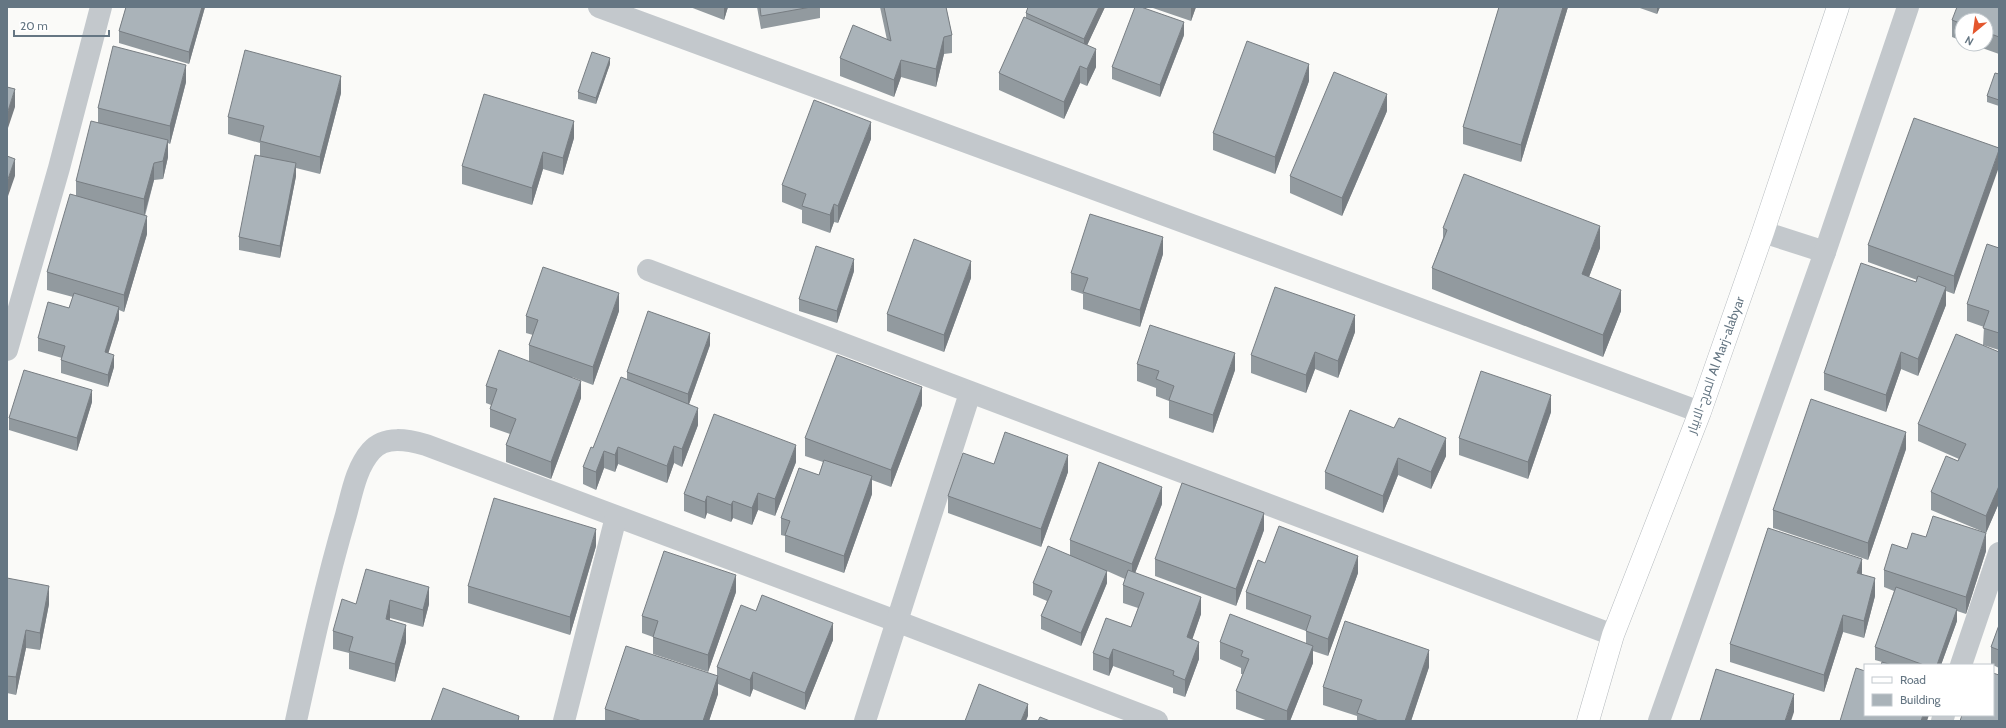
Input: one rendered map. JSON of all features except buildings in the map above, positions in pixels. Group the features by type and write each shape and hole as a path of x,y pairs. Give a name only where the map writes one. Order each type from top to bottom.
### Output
{"main road":[{"name":"المرج-الابيار Al Marj-alabyar","path":"1588,721 1613,635 1700,412 1763,232 1838,7"}],"street":[{"path":"7,350 59,168 101,7"},
{"path":"599,7 1700,412"},
{"path":"1659,721 1825,252 1908,7"},
{"path":"1763,232 1825,252"},
{"path":"648,270 1613,635"},
{"path":"864,721 970,393"},
{"path":"296,721 328,574 360,467 372,450 383,443 396,440 410,441 426,445 896,621 1157,721"},
{"path":"564,721 616,517"},
{"path":"1961,664 1999,553"}]}
